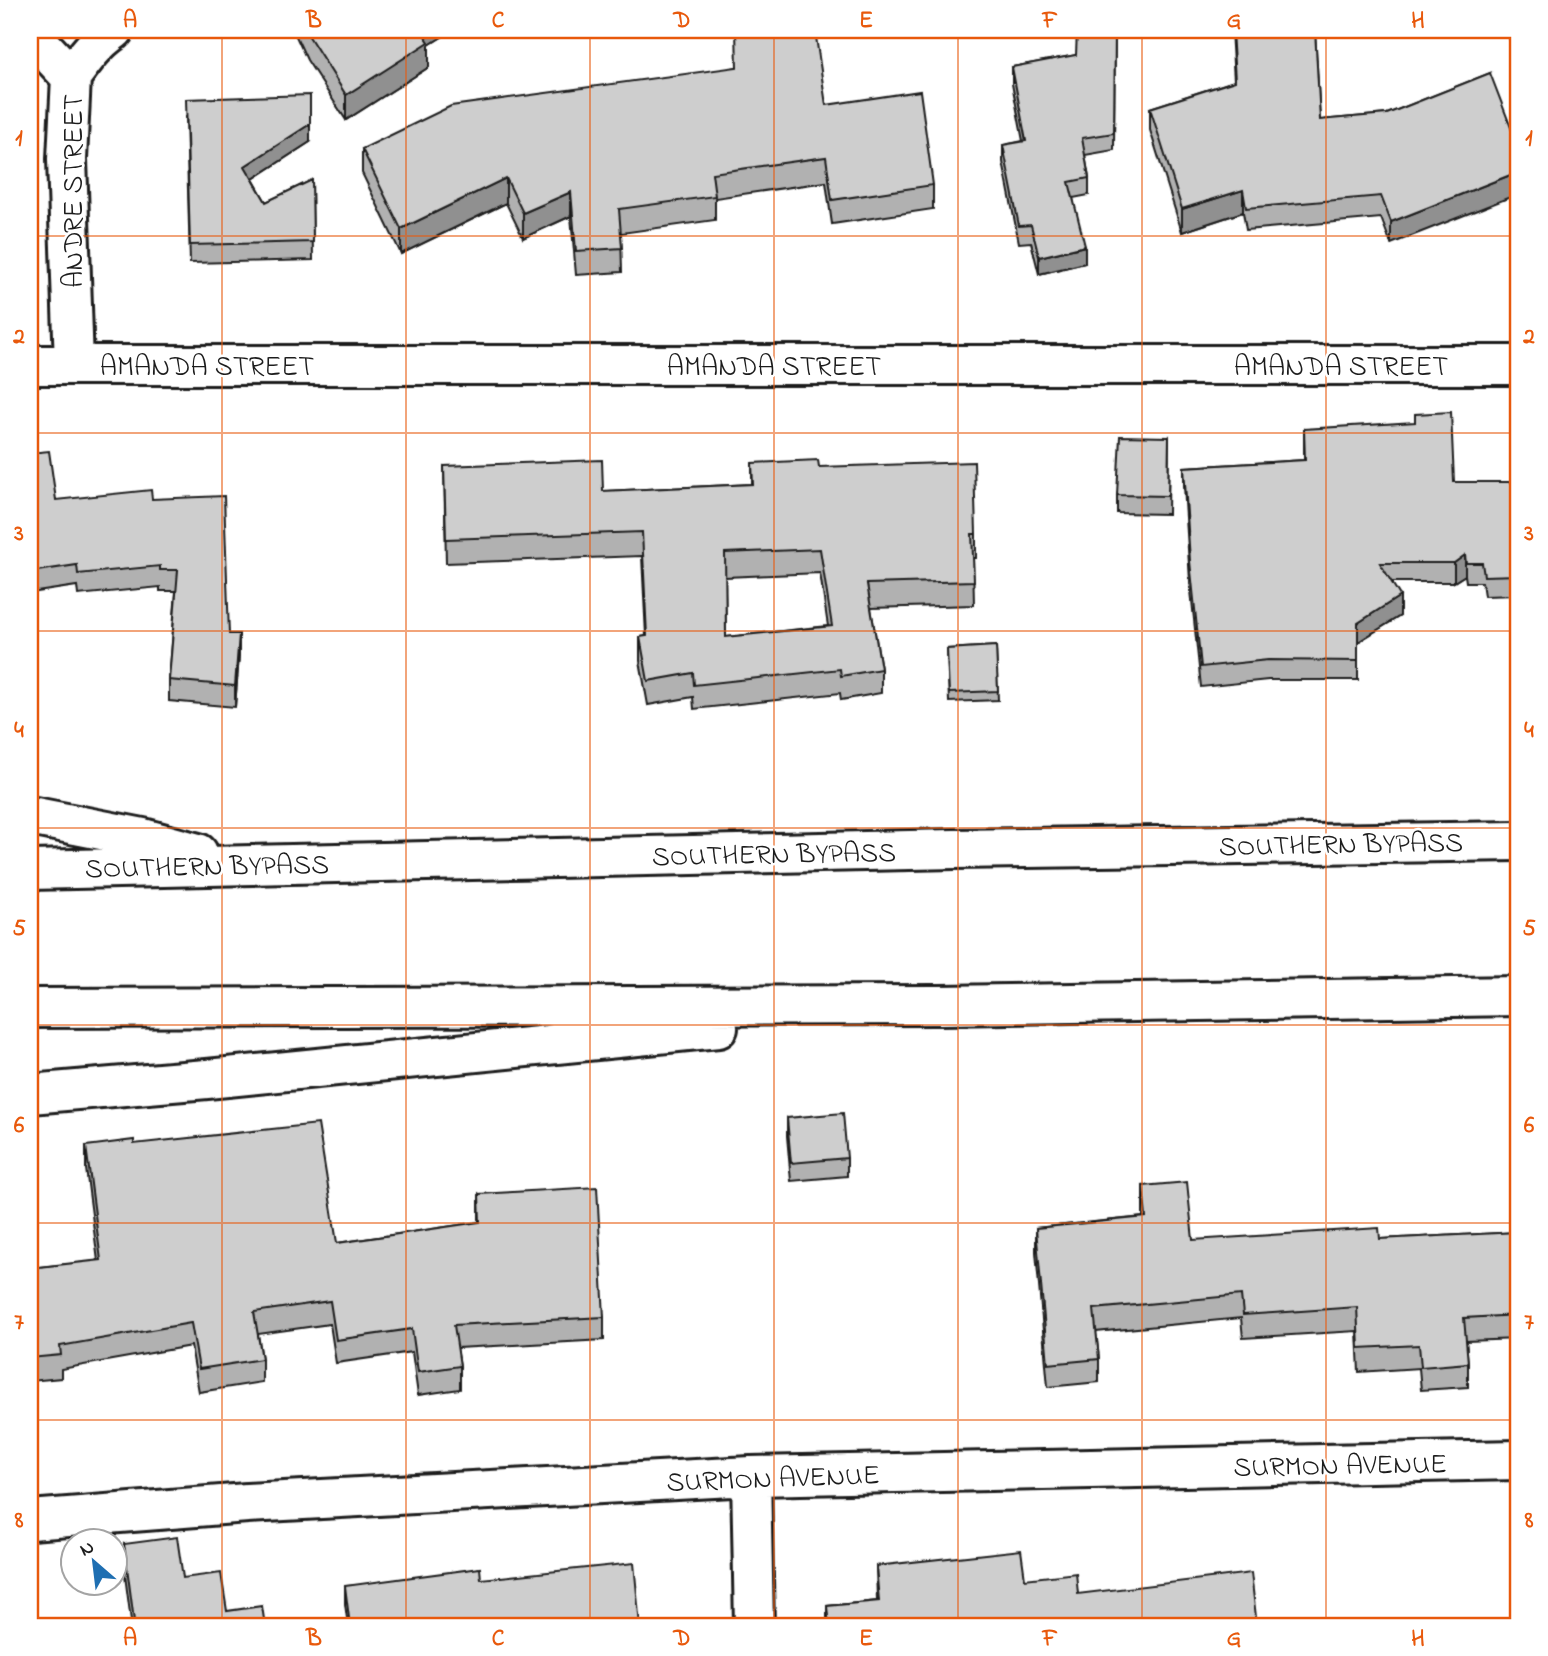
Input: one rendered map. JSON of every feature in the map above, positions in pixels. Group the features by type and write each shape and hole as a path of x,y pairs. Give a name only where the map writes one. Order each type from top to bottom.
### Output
{"main road":[{"path":"71,78 86,56 114,30"},
{"name":"ANDRE STREET","path":"30,33 71,78 67,159 74,365"},
{"name":"AMANDA STREET","path":"30,365 1518,365"},
{"path":"30,817 143,838 236,864"},
{"name":"SOUTHERN BYPASS","path":"30,870 954,849 1518,841"},
{"path":"30,1008 939,1005 1518,996"},
{"path":"30,1094 207,1079 939,1005"},
{"name":"SURMON AVENUE","path":"30,1520 247,1503 751,1476 1518,1460"},
{"path":"751,1476 754,1626"}],"building":[{"path":"305,30 421,30 429,42 346,95"},
{"path":"736,30 815,30 826,105 920,91 933,185 832,200 826,157 712,173 715,196 619,209 622,248 576,251 571,192 523,213 506,178 401,229 362,149 451,106 737,67"},
{"path":"1077,30 1115,30 1114,133 1082,138 1089,178 1069,182 1085,246 1039,257 1031,225 1019,226 1003,145 1026,141 1012,67 1076,55"},
{"path":"1232,30 1315,30 1320,120 1387,114 1490,73 1518,146 1518,172 1391,222 1381,196 1246,208 1243,190 1182,209 1150,108 1235,81"},
{"path":"310,95 310,124 245,166 266,202 312,180 313,242 190,245 186,99"},
{"path":"1451,412 1454,482 1518,482 1518,575 1484,576 1482,563 1466,563 1465,555 1454,563 1380,563 1400,596 1358,623 1358,661 1268,660 1201,667 1184,467 1305,460 1304,429 1415,422 1415,414"},
{"path":"1120,436 1169,437 1168,496 1117,495"},
{"path":"49,451 56,500 151,490 152,499 224,496 229,634 239,634 235,686 169,680 178,570 160,570 160,566 78,574 77,565 30,572 30,453"},
{"path":"602,460 603,491 753,484 752,463 818,460 819,467 974,462 974,581 867,584 881,669 841,676 840,669 694,685 693,673 648,681 640,637 647,636 642,532 446,539 444,466","holes":["820,549 832,626 726,637 725,553"]},
{"path":"996,646 998,691 949,693 947,649"},
{"path":"843,1113 847,1158 791,1163 787,1118"},
{"path":"318,1124 337,1243 480,1222 479,1194 597,1187 604,1317 454,1325 460,1366 418,1372 412,1329 336,1340 330,1301 254,1312 262,1359 199,1369 191,1323 60,1346 61,1355 30,1358 30,1268 101,1260 86,1146 134,1140 134,1144"},
{"path":"1187,1182 1193,1240 1379,1228 1380,1239 1518,1232 1518,1315 1464,1318 1468,1363 1421,1367 1419,1345 1359,1348 1357,1307 1243,1315 1241,1295 1094,1309 1099,1359 1048,1364 1036,1228 1146,1217 1143,1186"},
{"path":"177,1537 183,1578 221,1573 227,1611 262,1606 265,1626 107,1626 134,1621 130,1590 130,1543"},
{"path":"1021,1550 1025,1579 1076,1573 1078,1594 1251,1573 1257,1626 829,1626 827,1606 879,1601 876,1566"},
{"path":"634,1563 640,1626 350,1626 345,1586 480,1568 481,1579"},
{"path":"34,1617 36,1626 30,1626 30,1618"}]}
